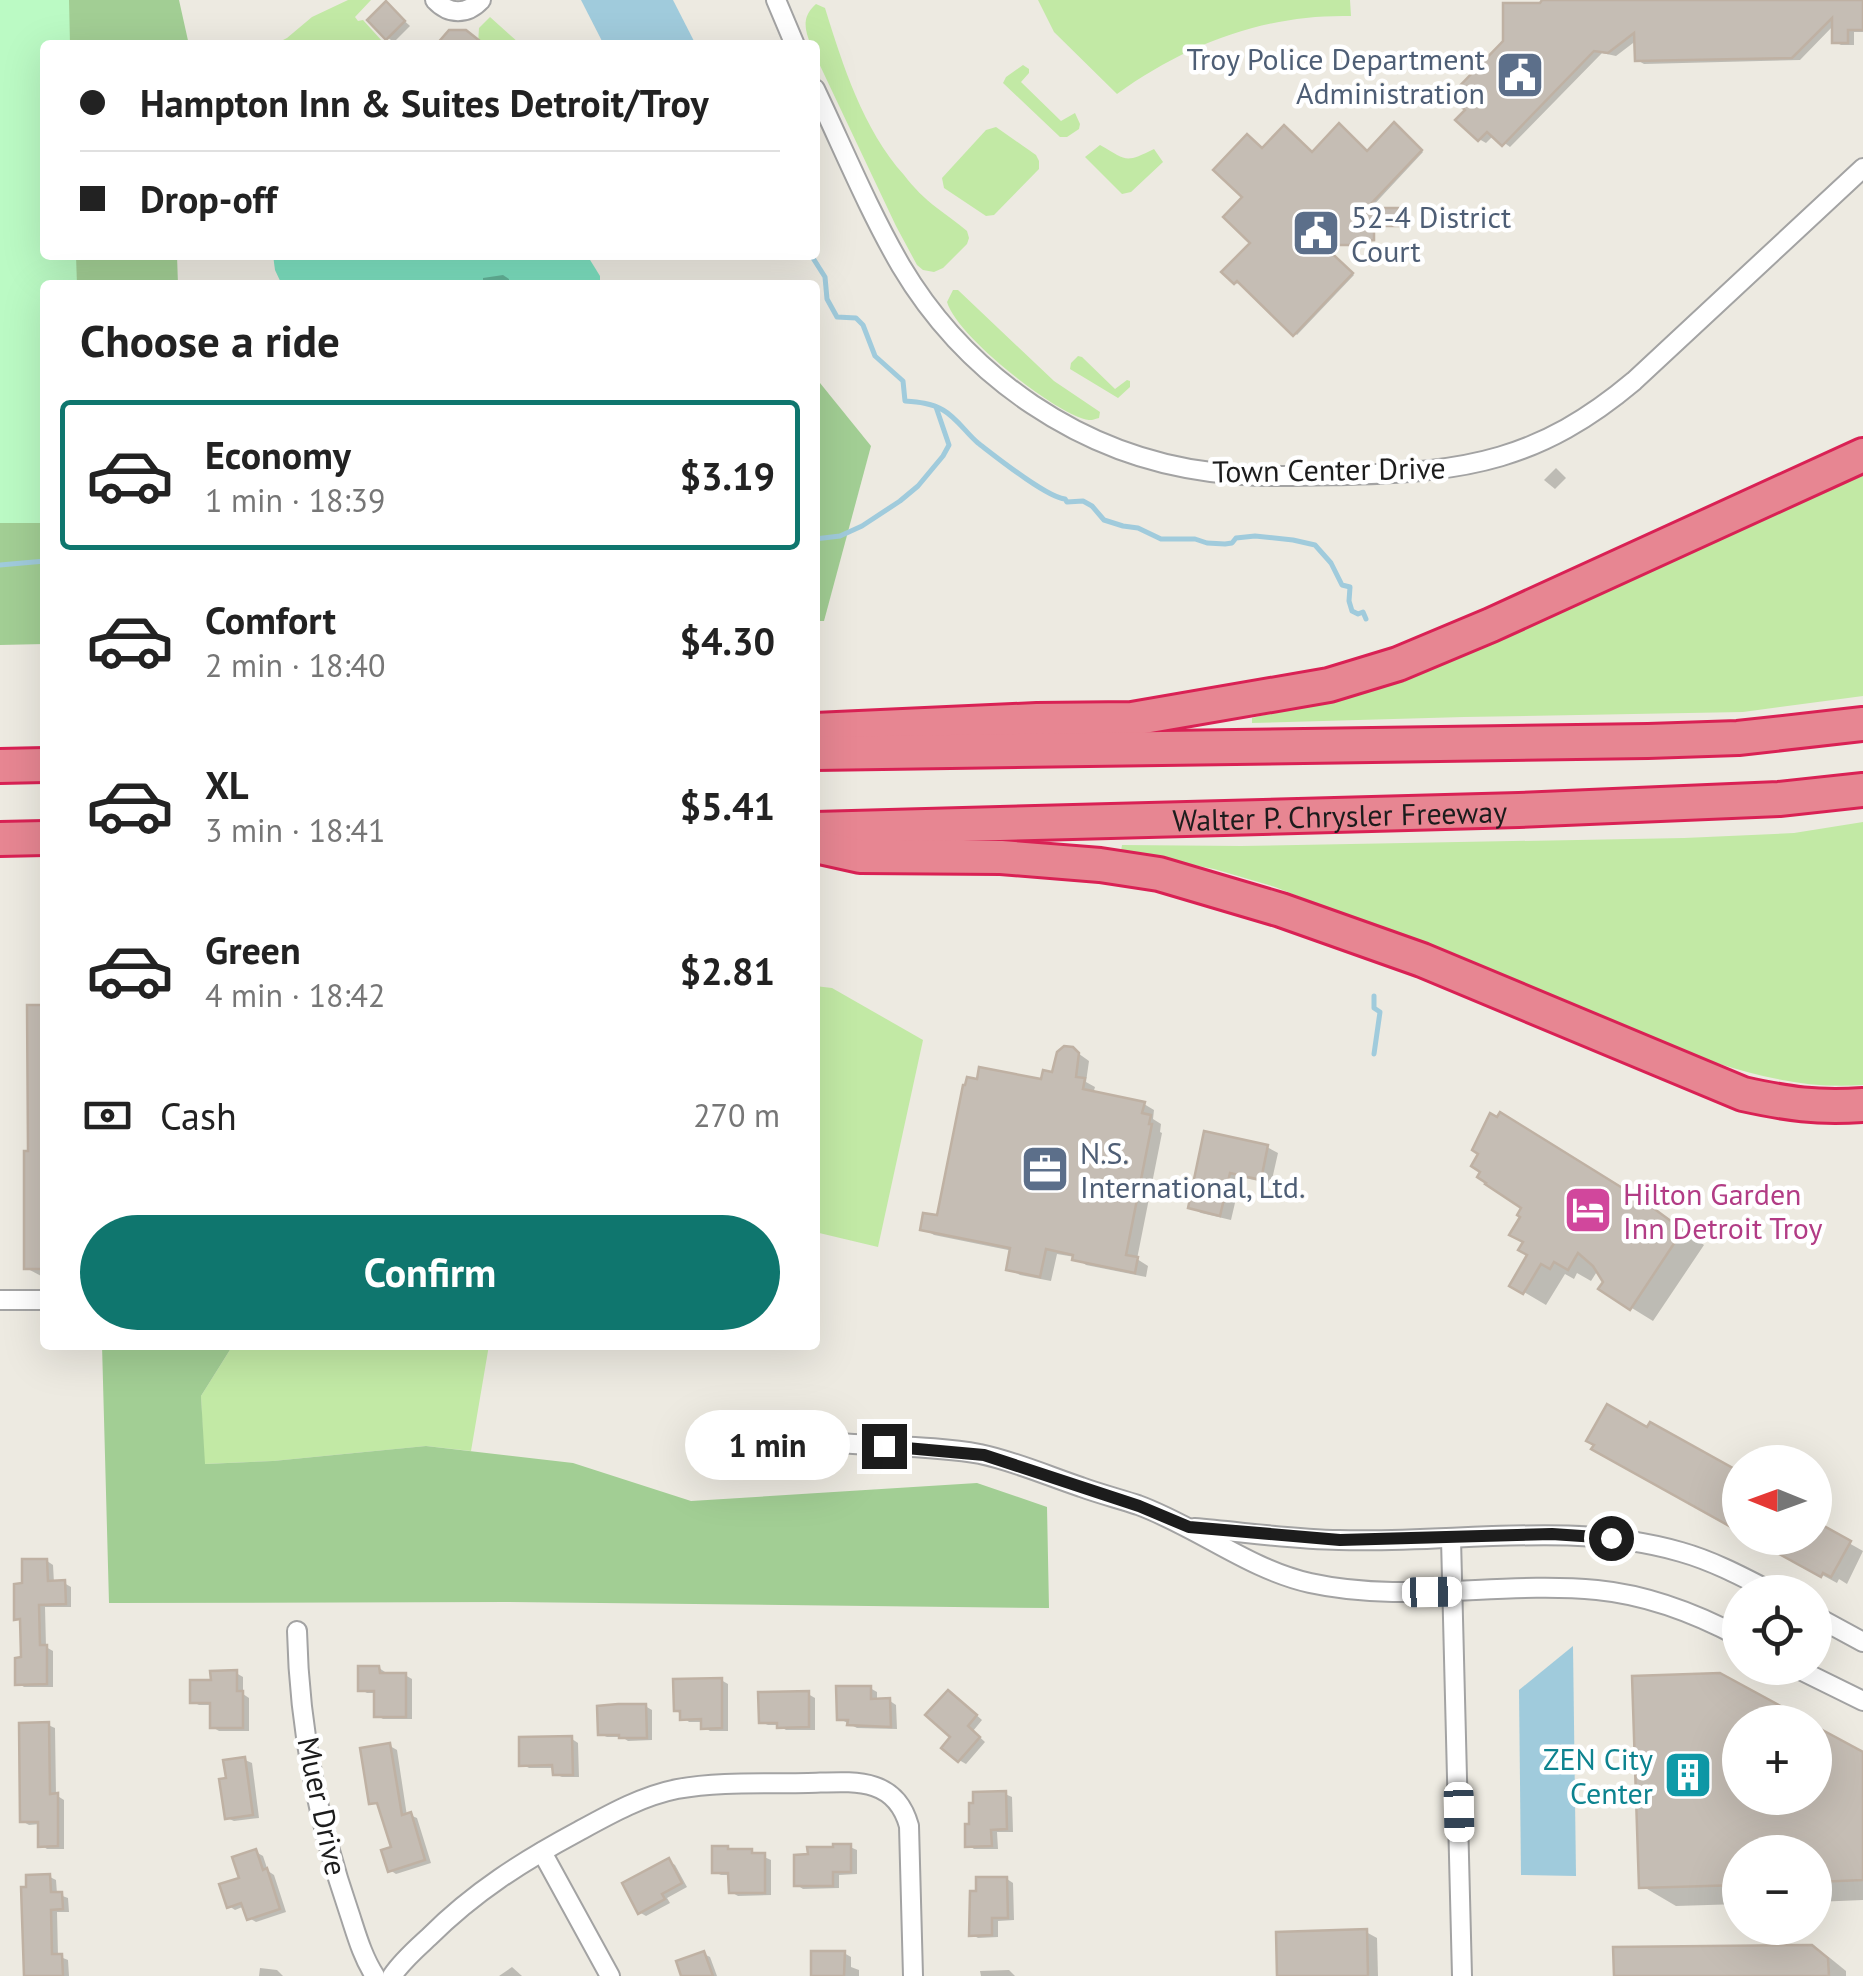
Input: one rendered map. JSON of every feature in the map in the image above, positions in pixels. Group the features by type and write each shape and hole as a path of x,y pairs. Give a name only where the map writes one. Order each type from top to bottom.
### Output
{"highway":[{"path":"820,730 1132,719 1329,685 1398,664 1491,626 1863,455"},
{"path":"820,753 1666,740 1738,738 1863,724"},
{"path":"0,766 40,766"},
{"name":"Walter P. Chrysler Freeway","path":"820,828 1519,810 1779,799 1863,790"},
{"path":"0,839 40,838"},
{"path":"820,847 860,856 1001,857 1159,874 1281,910 1422,960 1743,1094 1791,1105 1863,1106"}],"street":[{"path":"436,0 447,10 458,12 469,10 481,0"},
{"path":"776,0 793,40"},
{"name":"Town Center Drive","path":"820,98 900,265 942,324 974,359 1031,405 1092,438 1162,463 1235,475 1402,474 1441,470 1509,455 1554,436 1596,411 1634,380 1863,168"},
{"path":"0,1300 40,1300"},
{"path":"829,1442 984,1455 1139,1506 1189,1527 1248,1562 1306,1582 1370,1592 1530,1588 1612,1592 1672,1606 1722,1628"},
{"path":"1189,1527 1340,1540 1552,1534 1608,1537 1683,1552 1737,1575"},
{"path":"1451,1538 1462,1976"},
{"path":"1832,1625 1863,1642"},
{"name":"Muer Drive","path":"297,1631 300,1693 318,1800 342,1892 374,1976"},
{"path":"1831,1685 1863,1701"},
{"path":"392,1976 490,1883 618,1810 676,1789 798,1783 867,1784 890,1794 905,1813 909,1826 913,1976"},
{"path":"542,1852 610,1976"}],"green space":[{"path":"0,0 179,0 188,40 40,40 40,260 177,260 178,280 40,280 40,644 0,645"},
{"path":"0,0 69,0 70,40 40,40 40,260 76,260 77,280 40,280 40,523 0,523"},
{"path":"348,0 371,0 355,17 363,20 381,40 283,40 312,17"},
{"path":"1038,0 1350,0 1351,16 1288,20 1228,36 1171,60 1117,94 1054,32"},
{"path":"816,4 825,8 856,96 890,157 924,197 967,231 967,244 943,268 934,272 917,265 896,226 820,66 820,40 809,40 806,18"},
{"path":"490,17 516,40 478,40 479,28"},
{"path":"1023,65 1029,73 1021,82 1061,121 1075,113 1079,129 1060,137 1003,83"},
{"path":"996,127 1036,155 1039,169 994,215 986,216 944,188 942,178 986,130"},
{"path":"1100,145 1126,158 1154,149 1163,162 1131,192 1122,194 1085,157"},
{"path":"274,260 590,260 600,280 280,280"},
{"path":"953,290 958,290 1054,381 1100,412 1099,418 1088,420 1069,412 1006,369 954,316 947,302"},
{"path":"1078,356 1115,389 1127,380 1130,387 1118,398 1070,369"},
{"path":"820,383 871,446 824,621 820,621"},
{"path":"1863,474 1863,696 1743,712 1252,723 1252,718 1381,687 1427,671"},
{"path":"1863,822 1863,1085 1844,1086 1789,1081 1716,1063 1275,887 1214,869 1121,851 1122,845 1684,838 1794,833"},
{"path":"820,987 832,988 923,1040 878,1247 820,1233"},
{"path":"102,1350 230,1350 201,1396 205,1464 426,1446 573,1463 691,1501 977,1483 1047,1507 1049,1608 506,1602 109,1603"},
{"path":"230,1350 488,1350 471,1451 426,1446 204,1464 201,1396"}],"water":[{"path":"581,0 673,0 693,40 601,40"},
{"path":"1573,1646 1576,1876 1521,1875 1519,1690"}],"building":[{"path":"1863,0 1863,30 1848,30 1848,43 1832,43 1832,18 1792,58 1635,61 1634,33 1608,53 1594,51 1502,146 1487,132 1478,141 1455,120 1465,110 1450,96 1503,41 1503,3"},
{"path":"386,1 405,21 386,40 367,20"},
{"path":"449,30 466,30 479,40 440,40"},
{"name":"52-4 District Court","path":"1394,122 1422,150 1367,208 1398,208 1398,226 1374,226 1374,240 1364,241 1364,245 1323,245 1353,273 1293,336 1237,281 1234,284 1221,272 1250,243 1223,217 1242,197 1213,170 1247,134 1262,148 1284,125 1312,152 1339,123 1367,151"},
{"path":"27,1005 40,1005 40,1269 24,1269 24,1151 28,1151"},
{"name":"N.S. International, Ltd.","path":"1064,1046 1079,1053 1076,1077 1085,1078 1083,1089 1145,1102 1142,1113 1151,1115 1126,1255 1138,1257 1135,1273 1072,1260 1073,1255 1046,1249 1040,1277 1006,1270 1010,1248 920,1230 923,1213 937,1215 967,1077 977,1079 979,1067 1041,1079 1043,1070 1052,1072 1057,1052"},
{"name":"Hilton Garden Inn Detroit Troy","path":"1500,1112 1683,1230 1630,1310 1598,1289 1603,1282 1578,1253 1568,1270 1554,1262 1550,1269 1541,1264 1523,1294 1509,1286 1527,1255 1518,1250 1523,1242 1509,1235 1521,1208 1485,1184 1477,1177 1480,1172 1471,1166 1478,1154 1472,1150 1490,1113 1497,1117"},
{"path":"1204,1131 1268,1145 1261,1180 1230,1173 1220,1216 1188,1208"},
{"path":"1607,1404 1647,1427 1650,1422 1722,1462 1722,1522 1591,1449 1594,1445 1586,1441"},
{"path":"1832,1530 1851,1541 1832,1575 1817,1575 1781,1555 1832,1555"},
{"path":"22,1559 47,1559 48,1581 65,1580 66,1604 39,1605 40,1645 47,1645 47,1684 15,1685 15,1658 21,1657 20,1619 14,1620 14,1584 22,1583"},
{"path":"358,1666 379,1666 380,1673 406,1673 406,1717 374,1717 374,1691 358,1691"},
{"path":"237,1670 237,1691 243,1691 243,1728 210,1728 210,1703 190,1703 190,1680 211,1680 210,1671"},
{"name":"ZEN City Center","path":"1720,1673 1722,1685 1742,1685 1779,1705 1722,1705 1722,1815 1832,1815 1832,1735 1863,1752 1863,1880 1832,1881 1832,1835 1722,1835 1722,1886 1639,1888 1632,1676"},
{"path":"722,1678 722,1728 701,1729 701,1719 680,1720 680,1711 674,1711 673,1679"},
{"path":"836,1686 871,1686 871,1699 890,1698 891,1727 847,1725 848,1720 837,1720"},
{"path":"948,1690 977,1715 968,1726 980,1737 958,1762 941,1748 950,1737 925,1715"},
{"path":"809,1691 809,1727 777,1728 777,1723 759,1723 758,1692"},
{"path":"646,1704 647,1738 598,1735 597,1706"},
{"path":"49,1722 50,1794 58,1793 58,1846 38,1847 38,1822 20,1822 19,1723"},
{"path":"572,1736 573,1775 553,1775 552,1765 519,1766 519,1737"},
{"path":"390,1743 402,1815 411,1812 425,1860 388,1872 381,1850 391,1847 377,1803 369,1804 360,1748"},
{"path":"245,1757 253,1815 225,1819 219,1779 226,1778 223,1760"},
{"path":"1006,1791 1007,1829 991,1830 992,1846 965,1847 965,1824 969,1824 973,1792"},
{"path":"851,1844 851,1872 833,1872 833,1886 794,1886 794,1855 808,1854 807,1847"},
{"path":"712,1846 765,1853 765,1893 729,1893 728,1873 712,1873"},
{"path":"256,1849 263,1870 267,1868 280,1909 247,1920 241,1903 227,1908 219,1884 239,1878 232,1857"},
{"path":"669,1858 682,1883 662,1894 665,1899 638,1914 622,1883"},
{"path":"50,1874 51,1892 62,1892 63,1909 51,1910 52,1954 62,1954 63,1976 24,1976 21,1887 26,1887 26,1875"},
{"path":"976,1877 1007,1877 1008,1918 992,1918 992,1935 969,1936 970,1891 976,1891"},
{"path":"1367,1929 1368,1976 1277,1976 1276,1932"},
{"path":"1812,1945 1828,1958 1829,1976 1614,1976 1613,1947"},
{"path":"704,1951 713,1976 681,1976 676,1961"},
{"path":"811,1951 845,1951 844,1976 811,1976"}],"waterway":[{"path":"814,260 825,277 827,299 837,317 856,318 863,325 875,356 903,381 905,401 943,410 1021,475 1067,502 1083,501 1104,520 1138,528 1161,539 1225,544 1255,536 1315,545 1331,563 1342,585 1350,587 1352,611 1363,612 1366,619"},
{"path":"820,538 840,536 862,526 918,486 949,445 936,407"},
{"path":"0,565 40,561"},
{"path":"1374,996 1374,1008 1380,1012 1374,1054"}],"place":[{"name":"Troy Police Department Administration","path":"1520,75"},
{"name":"52-4 District Court","path":"1316,233"},
{"name":"N.S. International, Ltd.","path":"1045,1169"},
{"name":"Hilton Garden Inn Detroit Troy","path":"1588,1210"},
{"name":"ZEN City Center","path":"1688,1775"}],"route":[{"path":"884,1446 984,1455 1139,1506 1189,1527 1340,1540 1552,1534 1611,1538"}]}
